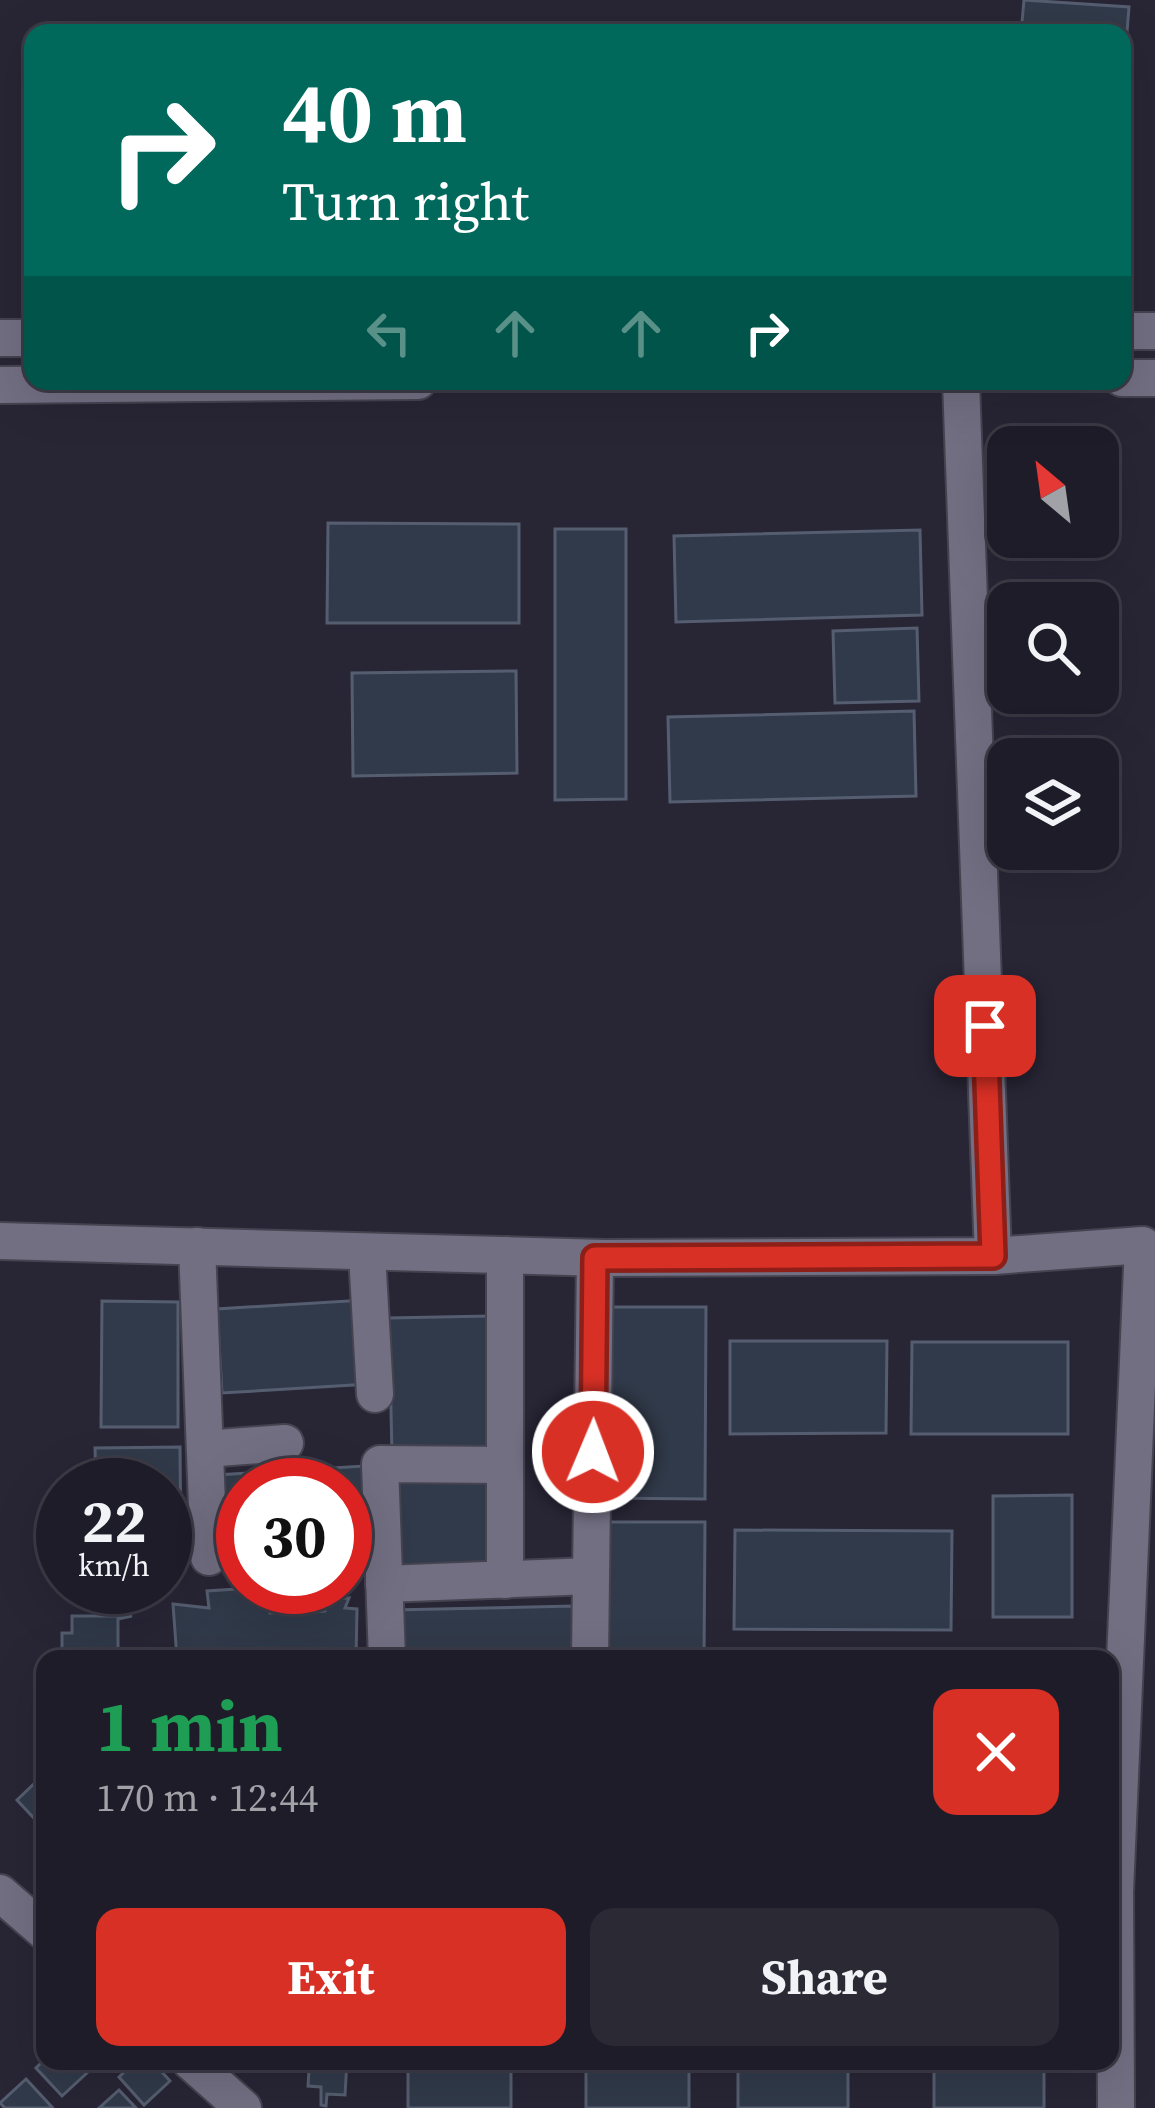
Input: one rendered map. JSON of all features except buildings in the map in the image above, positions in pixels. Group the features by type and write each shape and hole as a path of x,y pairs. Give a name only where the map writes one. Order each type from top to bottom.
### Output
{"street":[{"path":"961,390 993,1256"},
{"path":"0,1240 595,1258 993,1256 1143,1245 1119,1800"},
{"path":"197,1246 209,1557"},
{"path":"367,1254 374,1394"},
{"path":"505,1255 505,1580"},
{"path":"590,1650 595,1258"},
{"path":"205,1449 285,1444"},
{"path":"387,1650 380,1464 505,1465"},
{"path":"384,1584 591,1576"},
{"path":"0,1892 36,1924"},
{"path":"200,2070 243,2108"},
{"path":"1116,2070 1116,2108"}],"route":[{"path":"593,1452 595,1258 993,1256 985,1026"}]}
